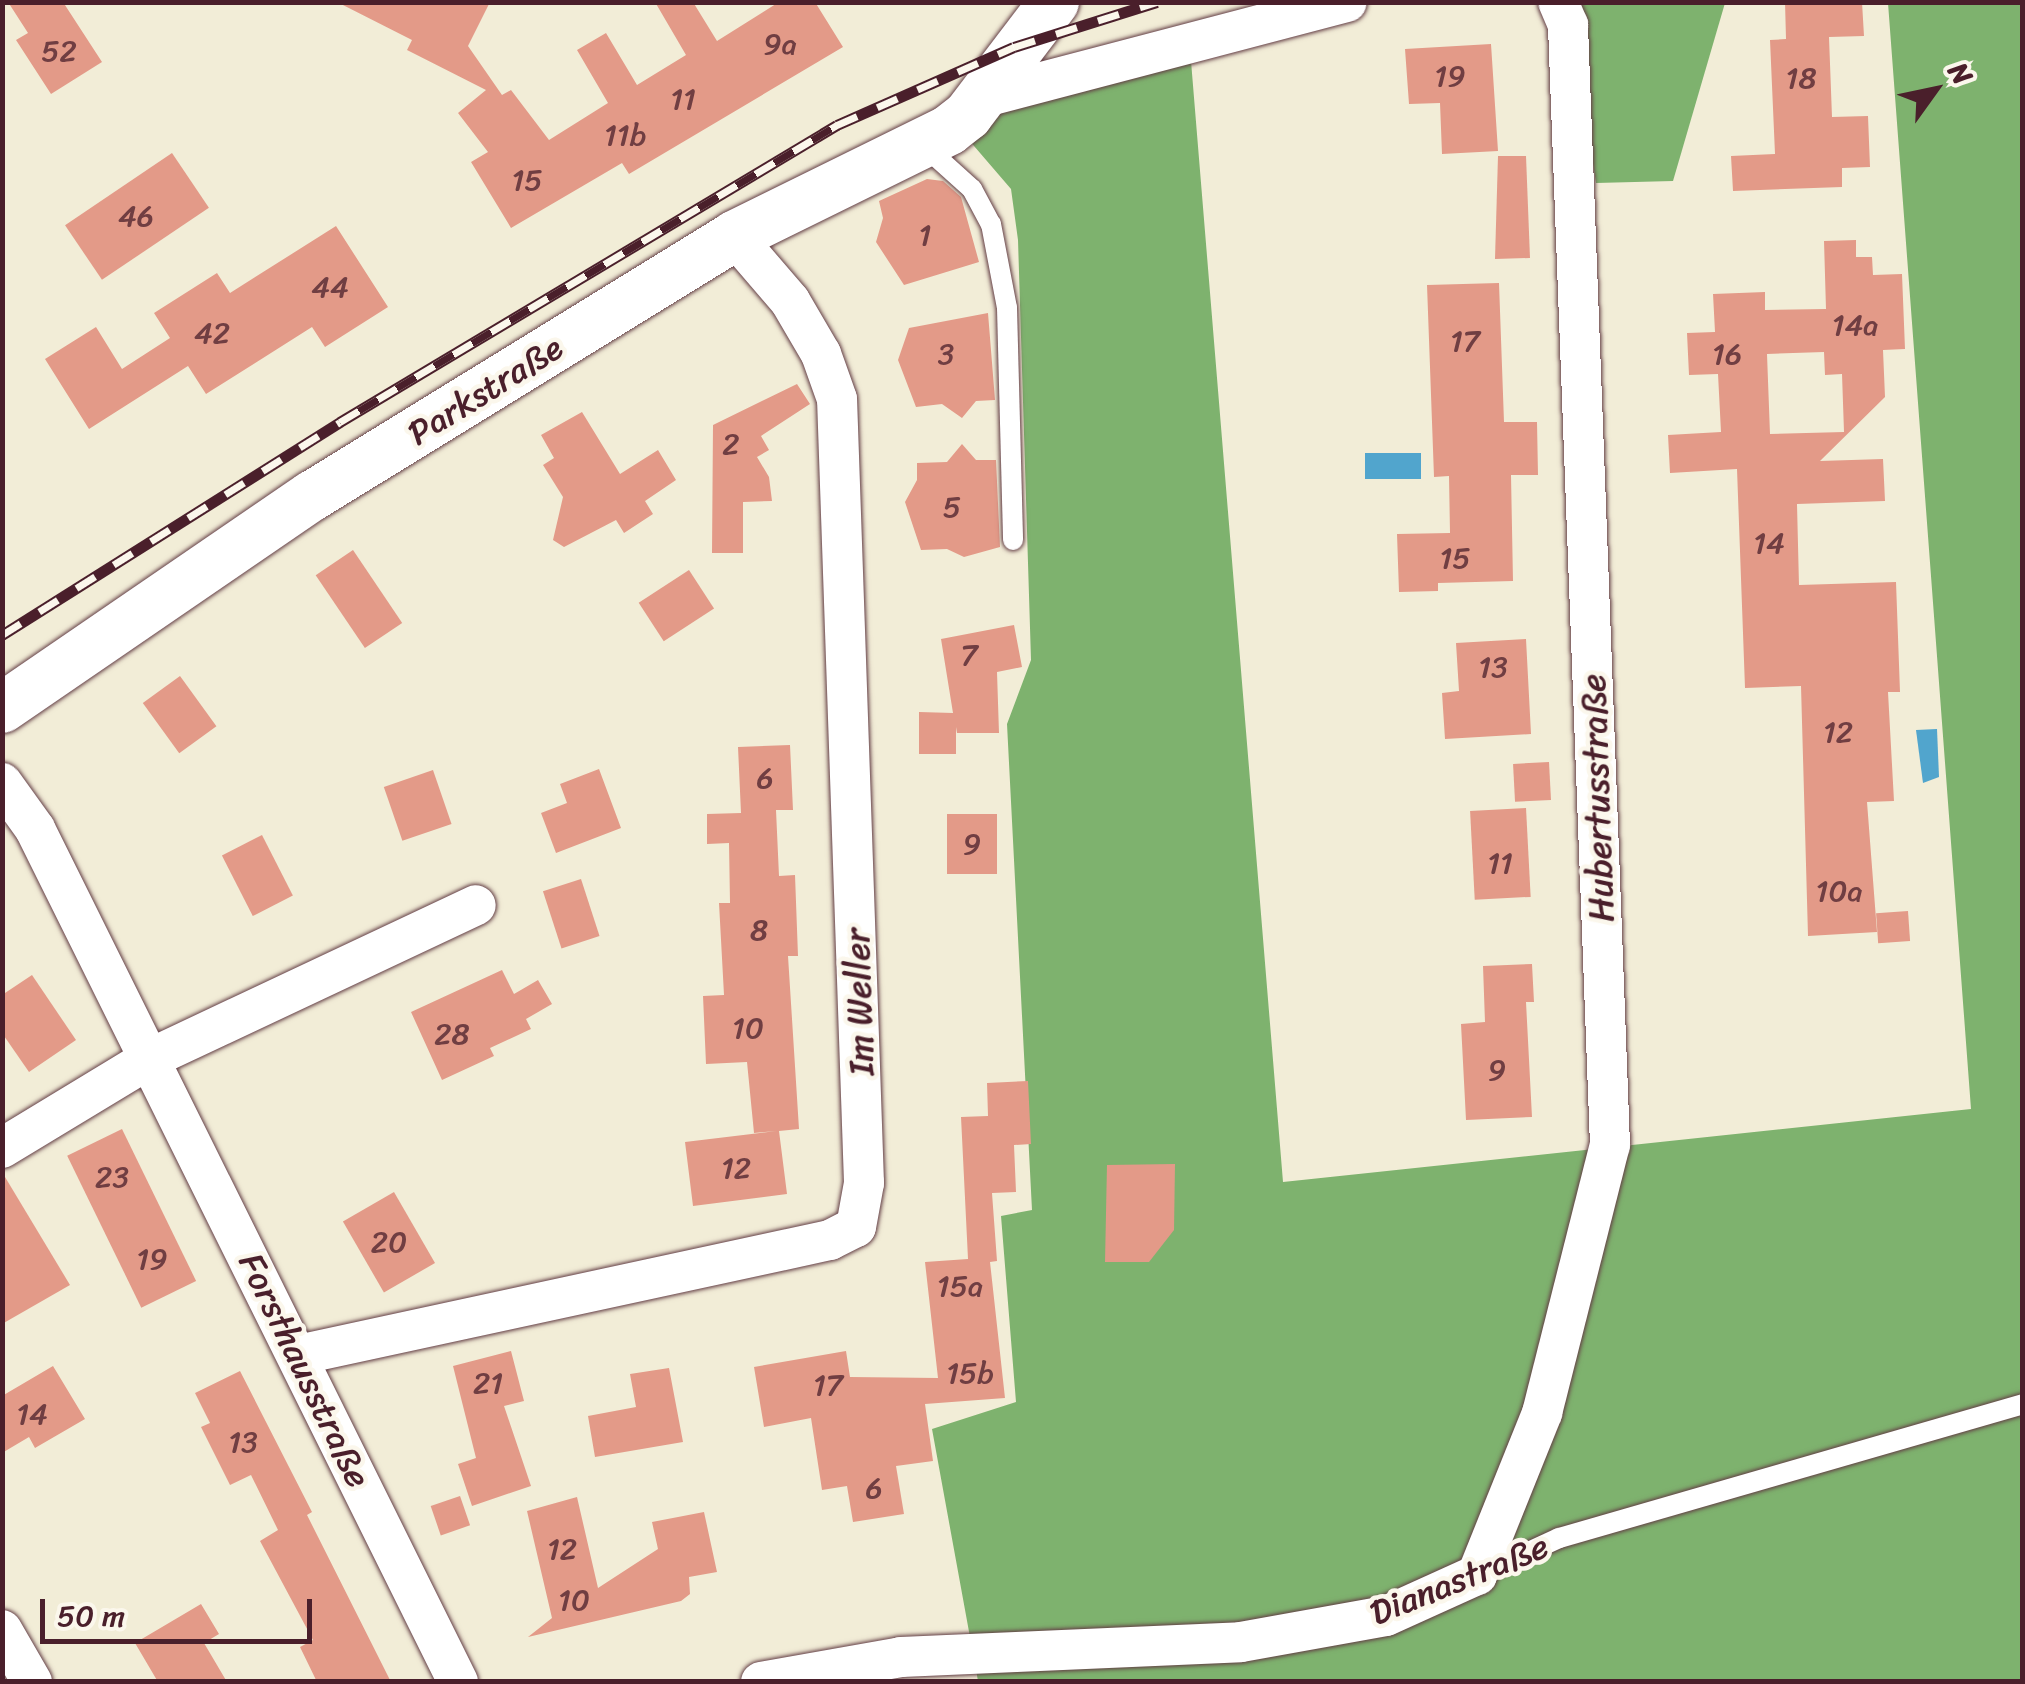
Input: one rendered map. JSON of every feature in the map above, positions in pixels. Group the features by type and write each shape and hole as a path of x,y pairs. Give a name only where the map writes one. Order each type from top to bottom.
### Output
{"street":[{"name":"Parkstraße","path":"2,708 312,496 734,236 949,130 981,98 1054,2"},
{"name":"Parkstraße","path":"981,98 1347,2"},
{"name":"Hubertusstraße","path":"1477,1575 1542,1413 1610,1144 1568,25 1558,2"},
{"name":"Im Weller","path":"298,1354 830,1240 856,1227 864,1183 837,399 822,354 790,301 734,236"},
{"name":"Forsthausstraße","path":"2,783 35,830 458,1682"},
{"path":"2,1148 150,1059 476,905"},
{"name":"Dianastraße","path":"761,1682 900,1657 1241,1642 1386,1616 1477,1575"},
{"path":"2,1630 32,1682"}],"lane":[{"path":"921,142 972,189 991,224 1007,308 1013,540"},
{"name":"Dianastraße","path":"1477,1575 1560,1538 2022,1404"}],"green space":[{"path":"1569,3 1725,3 1673,181 1596,183"},
{"path":"1888,3 2022,3 2022,1681 978,1681 932,1429 1016,1402 1001,1216 1032,1210 1007,724 1031,660 1018,240 1011,189 968,139 1010,100 1191,61 1283,1182 1971,1109"}],"water":[{"path":"1365,453 1421,453 1421,479 1365,479"},
{"path":"1937,729 1939,777 1923,783 1916,730"}],"building":[{"path":"8,2 63,2 102,62 51,94 16,40 28,33"},
{"path":"337,2 490,2 468,46 502,95 511,90 549,140 608,103 577,50 606,33 637,85 686,55 655,2 693,2 717,41 779,2 815,2 843,47 629,174 622,163 511,228 471,162 488,152 458,113 486,90 407,50 412,40"},
{"path":"1785,2 1862,2 1864,36 1829,37 1832,117 1868,116 1870,167 1842,168 1842,187 1733,191 1731,156 1775,154 1770,40 1786,39"},
{"path":"1491,44 1498,151 1442,154 1440,103 1409,104 1405,49"},
{"path":"172,153 209,208 102,280 65,225"},
{"path":"1498,156 1526,156 1530,258 1495,259"},
{"path":"927,179 943,181 961,197 979,262 904,285 876,242 883,218 879,201"},
{"path":"336,226 388,307 325,347 312,327 206,394 188,366 89,429 45,359 96,327 122,369 170,338 154,313 217,273 230,293"},
{"path":"1856,240 1856,257 1872,257 1873,275 1902,274 1905,349 1883,350 1885,397 1820,461 1883,459 1885,501 1797,504 1799,585 1896,582 1900,692 1888,692 1894,801 1867,802 1877,932 1808,936 1801,686 1745,688 1737,469 1670,473 1668,435 1721,432 1718,374 1689,375 1687,333 1715,332 1713,294 1765,292 1765,310 1826,309 1824,241","holes":["1824,352 1825,375 1842,374 1844,432 1770,434 1767,354"]},
{"path":"1499,283 1504,422 1537,422 1538,475 1511,475 1513,581 1438,583 1438,591 1399,592 1397,534 1450,533 1449,476 1434,477 1427,285"},
{"path":"988,313 995,400 976,401 962,418 942,404 916,407 898,360 909,328"},
{"path":"797,384 810,404 761,436 769,450 757,457 769,477 772,501 743,502 743,553 712,553 713,425"},
{"path":"582,412 620,474 658,450 676,480 645,501 653,514 624,533 616,520 564,547 553,540 563,497 543,465 554,458 541,435"},
{"path":"962,444 976,460 996,460 1000,547 964,557 947,549 921,550 905,502 917,480 917,463 947,462"},
{"path":"353,550 402,623 365,648 316,575"},
{"path":"689,570 714,609 664,641 639,603"},
{"path":"1014,625 1022,667 997,672 999,733 957,733 956,727 956,754 919,754 919,712 953,713 941,639"},
{"path":"1526,639 1531,734 1445,739 1442,693 1459,691 1456,643"},
{"path":"180,676 216,726 179,753 143,703"},
{"path":"790,745 793,810 776,810 779,876 795,875 798,956 788,956 799,1129 779,1131 787,1194 693,1206 685,1142 776,1131 754,1133 747,1062 706,1064 703,996 724,995 719,903 730,903 729,843 707,844 707,814 741,813 738,747"},
{"path":"1549,762 1551,800 1515,802 1513,764"},
{"path":"599,769 621,828 556,853 541,813 567,803 560,784"},
{"path":"433,770 452,824 402,841 384,787"},
{"path":"1526,808 1531,897 1475,900 1470,811"},
{"path":"947,814 997,814 997,874 947,874"},
{"path":"262,835 293,896 253,916 222,855"},
{"path":"581,879 600,936 561,948 543,891"},
{"path":"1908,911 1910,941 1878,943 1876,913"},
{"path":"1532,964 1534,1002 1526,1002 1532,1117 1466,1120 1461,1024 1485,1022 1483,966"},
{"path":"502,970 514,994 538,980 552,1004 526,1019 531,1029 490,1048 494,1056 442,1080 411,1012"},
{"path":"32,975 76,1040 29,1072 2,1033 2,995"},
{"path":"1028,1081 1031,1144 1014,1145 1016,1192 992,1193 997,1261 990,1262 1005,1398 925,1404 933,1461 896,1466 904,1514 853,1522 847,1486 822,1490 811,1418 764,1427 754,1367 846,1351 850,1377 938,1378 925,1262 968,1259 961,1117 988,1116 987,1083"},
{"path":"122,1129 196,1281 141,1308 67,1156"},
{"path":"1175,1164 1174,1230 1149,1262 1105,1262 1107,1165"},
{"path":"2,1172 70,1285 2,1324"},
{"path":"394,1192 435,1263 384,1293 343,1222"},
{"path":"511,1351 524,1401 504,1406 531,1486 472,1506 458,1464 476,1458 453,1366"},
{"path":"53,1366 85,1419 35,1448 29,1437 2,1453 2,1396"},
{"path":"669,1368 683,1442 595,1457 588,1416 636,1407 630,1374"},
{"path":"240,1371 312,1512 307,1515 391,1682 317,1682 300,1647 313,1640 260,1541 278,1530 251,1475 230,1485 201,1427 210,1423 195,1393"},
{"path":"460,1496 470,1525 441,1535 431,1506"},
{"path":"577,1497 598,1588 658,1549 652,1522 704,1512 717,1572 689,1577 690,1594 681,1601 528,1637 552,1618 527,1511"},
{"path":"201,1604 219,1634 204,1643 227,1682 158,1682 135,1643"}],"railway":[{"path":"2,635 340,422 837,125 1014,47 1157,2"}]}
